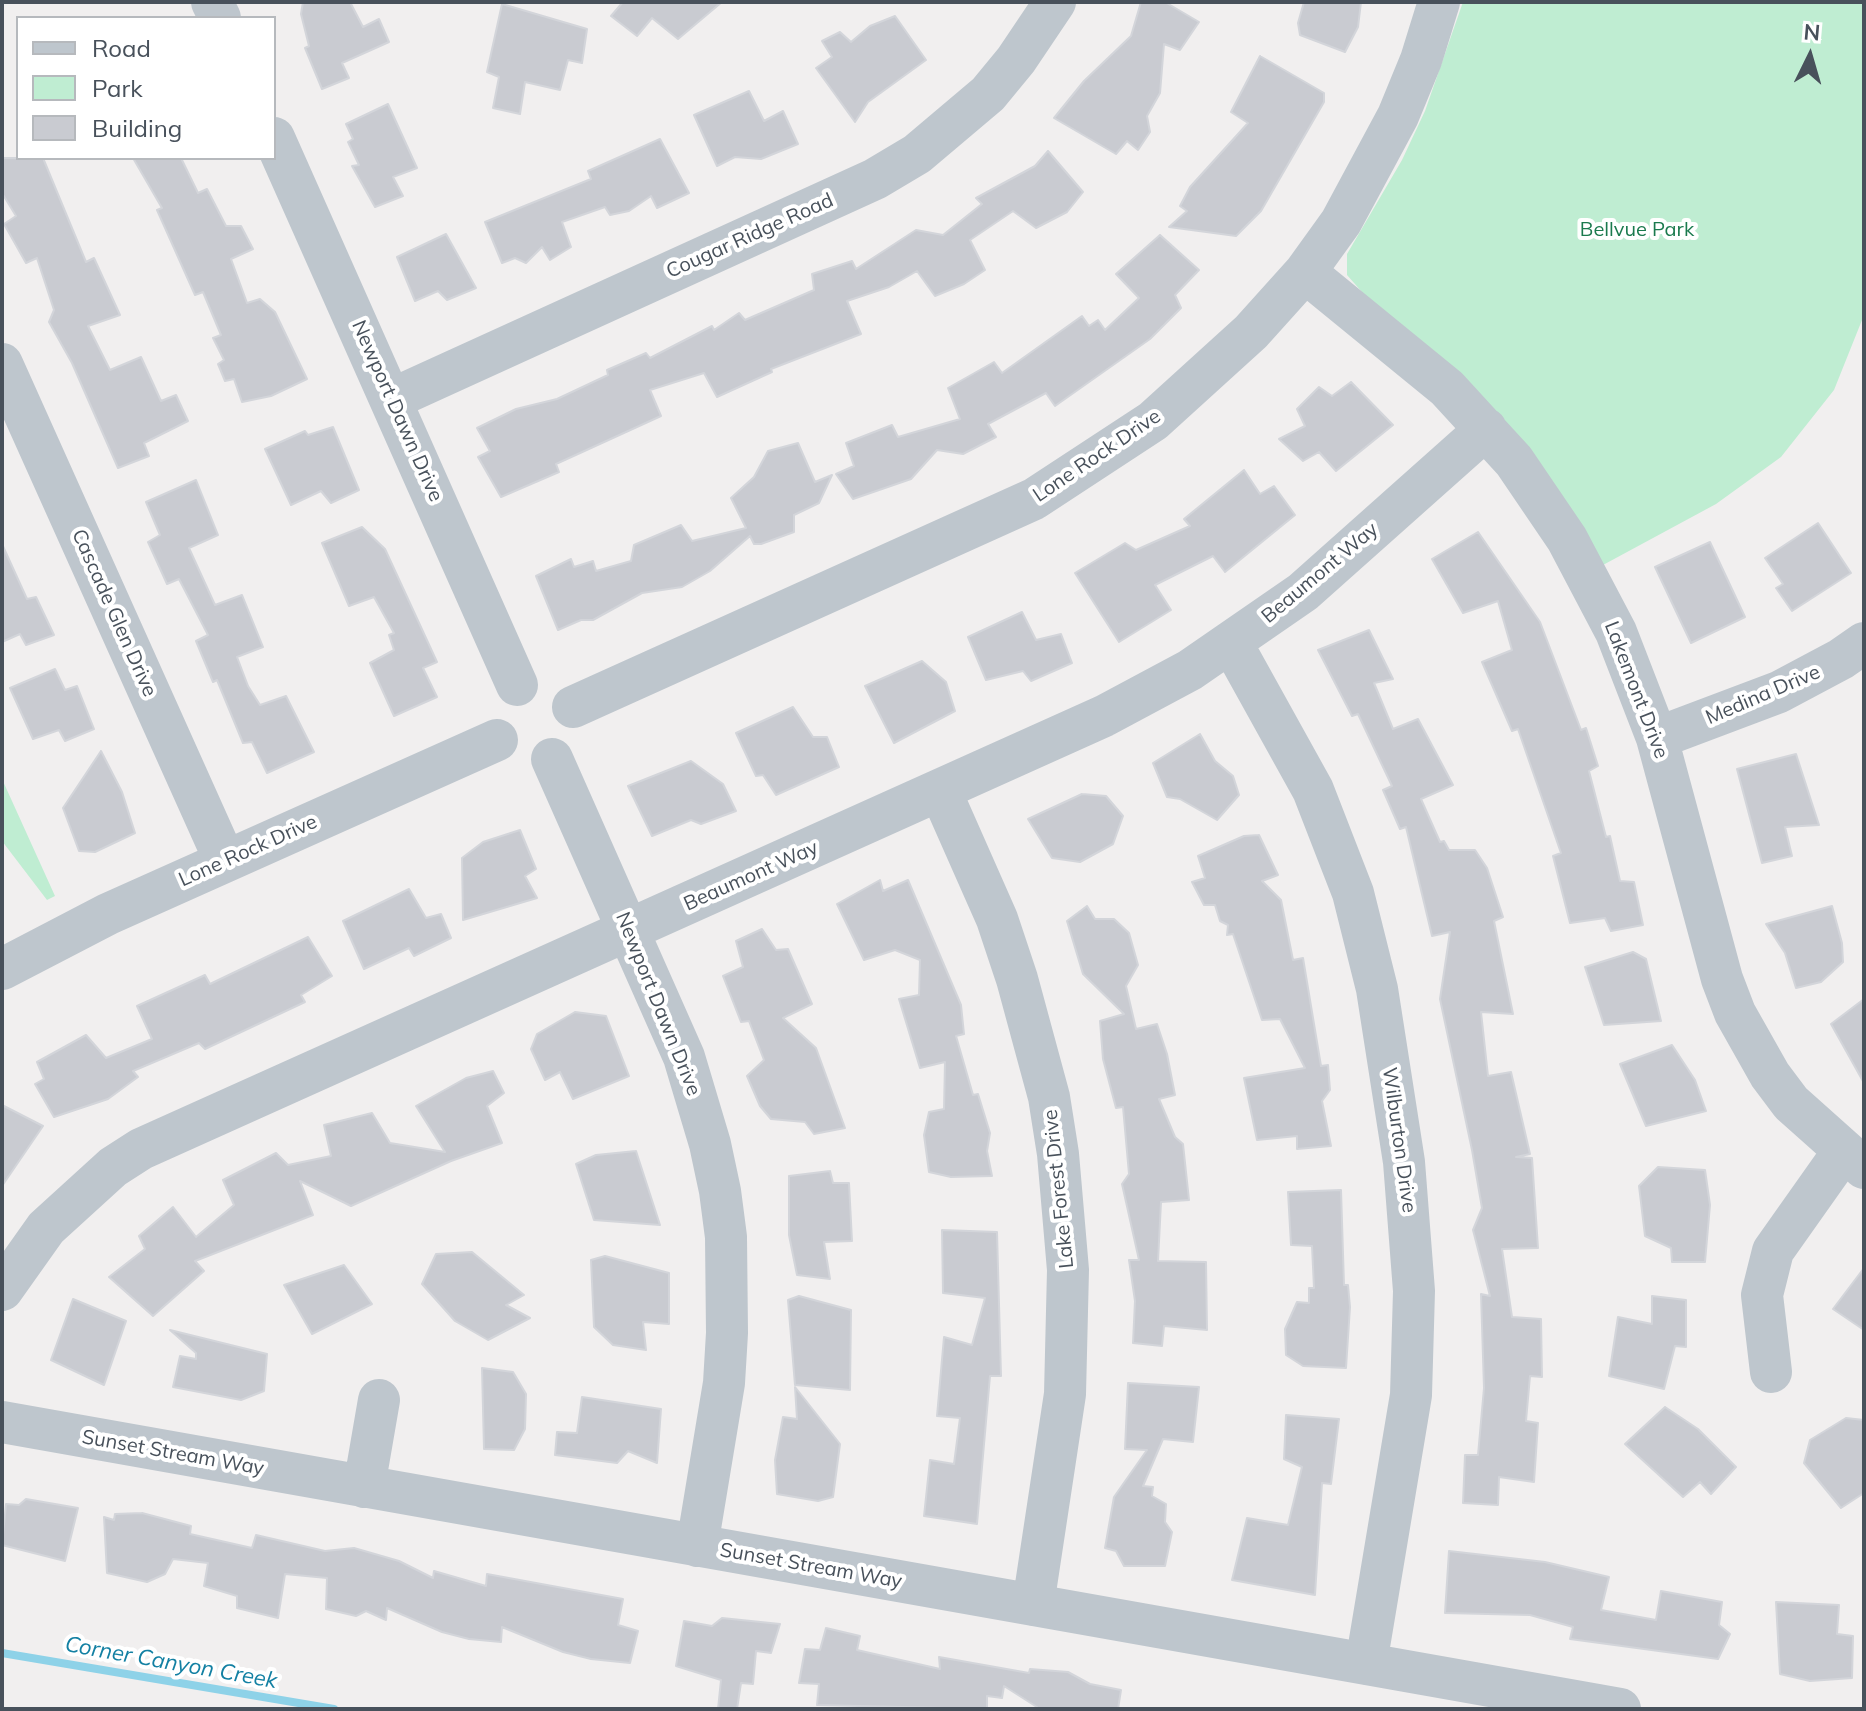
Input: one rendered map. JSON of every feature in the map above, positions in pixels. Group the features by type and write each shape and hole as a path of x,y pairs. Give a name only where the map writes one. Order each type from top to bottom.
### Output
{"street":[{"name":"Cougar Ridge Road","path":"392,399 875,179 917,154 988,94 1016,60 1055,2"},
{"name":"Lone Rock Drive","path":"573,707 1034,499 1153,421 1213,369 1305,272 1341,222 1398,116 1421,60 1439,2"},
{"name":"Newport Dawn Drive","path":"276,142 517,685"},
{"name":"Lakemont Drive","path":"1305,272 1407,352 1486,429 1542,499 1593,583 1657,738 1722,979 1735,1013 1777,1084 1815,1128 1854,1160"},
{"name":"Cascade Glen Drive","path":"2,364 225,861"},
{"name":"Beaumont Way","path":"2,1290 46,1228 113,1167 141,1149 1104,716 1232,644 1303,592 1486,429"},
{"name":"Medina Drive","path":"1657,738 1779,692 1864,643"},
{"name":"Wilburton Drive","path":"1232,644 1313,790 1353,893 1377,989 1404,1162 1414,1291 1411,1395 1366,1664"},
{"path":"528,681 550,684 568,697 573,707 573,739 552,759 539,763 518,760 497,740 493,727 496,707 517,685 528,681"},
{"name":"Lone Rock Drive","path":"2,969 69,932 497,740"},
{"name":"Newport Dawn Drive","path":"552,759 674,1031 698,1099 717,1175 726,1237 728,1296 724,1383 697,1546"},
{"name":"Lake Forest Drive","path":"940,790 997,919 1017,979 1049,1097 1058,1154 1068,1270 1065,1394 1033,1605"},
{"path":"1771,1372 1762,1295 1773,1251 1854,1160"},
{"path":"364,1487 379,1400"},
{"name":"Sunset Stream Way","path":"2,1422 1620,1709"}],"green space":[{"name":"Bellvue Park","path":"1463,2 1864,2 1864,315 1834,390 1781,457 1716,504 1603,565 1347,275 1347,254 1402,160 1425,111"},
{"path":"2,779 55,896 47,900 2,841"}],"building":[{"path":"303,2 350,2 363,27 379,19 389,42 342,63 349,78 322,89 305,48 309,46 301,14"},
{"path":"623,2 722,2 678,39 652,18 637,36 611,16"},
{"path":"1141,2 1165,2 1199,22 1180,50 1164,44 1160,93 1147,116 1150,132 1138,150 1127,141 1116,154 1054,118 1084,81 1131,36"},
{"path":"1304,2 1361,2 1358,27 1345,52 1300,35 1298,23"},
{"path":"502,4 587,29 582,63 568,60 560,90 525,82 520,114 493,108 499,77 487,72"},
{"path":"895,16 926,60 868,102 855,122 816,68 832,57 822,41 840,32 851,42 870,26"},
{"path":"1260,56 1324,93 1324,102 1261,211 1236,236 1169,227 1187,211 1180,206 1190,187 1248,123 1231,112"},
{"path":"749,91 764,121 783,111 798,144 761,159 735,157 717,166 694,115"},
{"path":"388,104 417,168 393,177 403,196 375,207 352,166 359,165 348,142 353,139 346,124"},
{"path":"660,139 689,193 657,208 651,196 629,211 610,215 605,207 562,222 571,247 550,260 542,247 526,263 515,258 502,263 485,222 591,179 588,171"},
{"path":"1048,151 1083,192 1067,212 1036,228 1013,211 970,240 985,270 964,284 935,296 917,271 889,287 847,301 861,334 771,369 772,372 717,397 704,373 650,390 661,416 556,464 559,472 501,497 478,457 490,451 477,428 516,409 557,399 608,375 607,370 646,353 650,358 712,326 714,330 739,313 745,320 814,290 812,274 852,261 856,269 916,230 943,235 982,204 976,198 1035,166"},
{"path":"2,158 44,160 86,262 94,258 120,315 88,326 110,370 141,357 161,401 176,395 188,421 144,443 149,456 118,468 72,363 49,322 54,310 37,258 26,263 4,224 16,216 2,193"},
{"path":"134,160 182,160 198,193 207,189 226,226 241,226 253,249 231,259 247,303 260,299 275,312 307,379 271,396 242,402 234,379 225,381 218,364 224,360 213,338 221,335 203,292 195,295 157,210 162,208"},
{"path":"446,234 476,288 447,300 438,291 415,301 397,257"},
{"path":"1160,235 1199,270 1175,295 1181,308 1150,339 1055,406 1046,393 988,424 996,437 963,454 937,450 911,479 853,499 836,474 854,466 846,443 892,425 898,437 960,419 948,388 994,362 1002,373 1082,316 1089,326 1098,320 1105,330 1139,298 1116,274"},
{"path":"1351,382 1393,425 1336,471 1319,452 1303,461 1279,439 1305,426 1297,409 1319,387 1332,396"},
{"path":"333,427 359,490 331,503 321,491 291,505 265,449 305,431 308,435"},
{"path":"798,443 815,482 832,475 819,503 794,515 794,532 761,544 754,544 750,536 710,571 682,587 642,593 593,620 581,620 558,630 536,576 571,559 574,567 593,561 596,571 631,561 634,545 681,525 692,541 746,528 731,498 754,477 768,451"},
{"path":"1244,470 1260,494 1274,486 1295,515 1225,572 1213,556 1155,585 1171,610 1119,642 1075,573 1125,543 1136,550 1190,526 1184,519"},
{"path":"196,480 218,535 189,548 215,605 242,595 263,647 237,657 248,686 260,705 286,696 314,752 267,773 252,742 243,743 217,680 213,682 196,641 208,635 179,579 167,584 148,542 160,535 146,502"},
{"path":"1818,523 1851,573 1792,611 1776,588 1783,584 1765,558"},
{"path":"362,527 385,549 437,662 423,668 437,697 394,716 370,663 394,650 389,635 394,633 374,597 349,606 322,543"},
{"path":"1478,532 1540,622 1581,730 1586,728 1598,766 1589,771 1606,837 1610,836 1620,881 1634,882 1643,925 1611,931 1605,918 1570,923 1553,856 1561,853 1518,729 1512,731 1482,662 1512,650 1498,601 1463,613 1432,559"},
{"path":"1710,542 1745,617 1691,643 1655,567"},
{"path":"2,544 27,599 36,597 54,635 26,645 20,634 2,642"},
{"path":"1022,612 1036,640 1061,634 1072,663 1031,681 1023,671 986,680 968,637"},
{"path":"1369,630 1393,679 1374,683 1393,729 1418,719 1453,785 1421,799 1440,842 1444,841 1449,850 1475,850 1487,868 1503,917 1494,921 1513,1014 1481,1012 1488,1076 1511,1072 1530,1154 1516,1157 1532,1158 1538,1248 1502,1249 1512,1317 1541,1319 1542,1377 1530,1376 1526,1421 1538,1423 1534,1482 1499,1477 1498,1505 1463,1503 1465,1455 1478,1455 1484,1388 1481,1294 1490,1296 1473,1230 1482,1208 1440,999 1450,932 1432,936 1406,827 1400,829 1383,790 1392,786 1358,714 1352,716 1318,650"},
{"path":"922,661 946,682 955,711 894,743 865,686"},
{"path":"55,669 65,690 77,686 94,729 65,741 59,730 33,739 10,688"},
{"path":"793,707 813,737 827,737 839,767 776,795 763,775 756,776 736,733"},
{"path":"1200,734 1215,761 1233,776 1239,795 1217,820 1180,799 1167,797 1153,763"},
{"path":"101,751 122,792 135,833 95,852 79,851 63,808"},
{"path":"1796,754 1819,825 1785,827 1792,856 1762,863 1737,769"},
{"path":"691,761 723,784 736,811 701,824 691,820 652,836 628,786"},
{"path":"1082,794 1106,796 1123,816 1113,844 1080,862 1052,858 1028,819"},
{"path":"520,830 536,869 525,876 537,898 463,920 462,858 483,842"},
{"path":"1259,835 1278,875 1262,881 1281,900 1293,960 1303,958 1321,1066 1328,1065 1330,1090 1322,1101 1331,1146 1297,1149 1297,1136 1257,1140 1244,1078 1305,1068 1280,1019 1262,1020 1233,934 1227,935 1228,925 1220,921 1215,905 1204,905 1192,882 1205,878 1198,856 1244,836"},
{"path":"880,880 883,891 908,880 961,1005 964,1034 956,1036 973,1095 978,1094 990,1133 987,1151 992,1176 951,1177 929,1172 924,1135 929,1112 944,1109 945,1062 920,1068 899,999 919,995 920,960 895,950 864,960 837,904"},
{"path":"409,889 426,918 441,914 451,938 414,956 409,948 364,969 343,921"},
{"path":"1087,906 1095,919 1114,919 1129,933 1138,965 1126,986 1136,1029 1157,1024 1167,1054 1175,1095 1159,1099 1175,1137 1183,1144 1189,1200 1161,1202 1158,1261 1206,1262 1207,1330 1164,1326 1162,1346 1133,1343 1135,1301 1129,1260 1139,1260 1122,1184 1129,1174 1123,1107 1116,1108 1103,1059 1100,1021 1124,1014 1083,974 1067,921"},
{"path":"1832,906 1842,943 1843,962 1821,982 1796,988 1785,953 1766,924"},
{"path":"762,929 776,950 788,949 812,1004 783,1018 816,1048 845,1128 814,1134 805,1122 771,1119 760,1106 747,1076 764,1060 749,1021 741,1022 723,976 743,967 736,941"},
{"path":"308,937 332,976 301,995 305,1002 205,1049 199,1043 133,1071 138,1077 108,1099 54,1117 35,1084 44,1079 37,1062 86,1035 106,1058 152,1039 137,1006 205,975 210,984"},
{"path":"1633,952 1646,959 1661,1021 1604,1025 1585,967"},
{"path":"1864,999 1864,1083 1831,1024"},
{"path":"575,1012 606,1016 629,1076 573,1099 560,1072 545,1080 531,1049 537,1034"},
{"path":"1672,1045 1695,1080 1706,1111 1646,1126 1620,1064"},
{"path":"493,1071 504,1093 487,1106 502,1143 451,1161 351,1206 300,1181 313,1215 195,1261 204,1271 153,1316 109,1277 145,1249 139,1236 173,1207 196,1237 234,1205 223,1180 276,1153 288,1165 331,1156 324,1125 372,1113 390,1143 445,1152 416,1106 466,1078"},
{"path":"2,1105 43,1126 2,1186"},
{"path":"636,1151 660,1225 594,1220 576,1164 596,1155"},
{"path":"1658,1167 1705,1170 1710,1205 1705,1262 1672,1262 1671,1248 1645,1236 1639,1186"},
{"path":"830,1171 833,1183 849,1183 852,1241 824,1242 830,1279 797,1275 789,1235 789,1176"},
{"path":"1341,1190 1344,1285 1348,1285 1350,1307 1346,1368 1303,1366 1286,1355 1285,1329 1297,1302 1309,1303 1309,1288 1314,1288 1312,1246 1291,1245 1288,1192"},
{"path":"942,1230 997,1232 1001,1376 990,1376 977,1524 924,1516 930,1460 954,1464 960,1418 937,1416 944,1337 972,1345 985,1298 943,1293"},
{"path":"472,1252 524,1295 506,1305 530,1318 488,1340 455,1321 422,1284 436,1254"},
{"path":"605,1256 669,1273 669,1324 643,1322 646,1350 613,1345 594,1327 591,1260"},
{"path":"344,1265 372,1304 312,1334 284,1285"},
{"path":"1864,1268 1864,1330 1833,1309"},
{"path":"799,1296 851,1310 850,1390 795,1385 788,1300"},
{"path":"1652,1296 1686,1300 1686,1347 1675,1346 1664,1389 1609,1376 1618,1317 1652,1324"},
{"path":"73,1299 126,1321 104,1385 51,1360"},
{"path":"170,1330 267,1354 264,1391 241,1400 173,1387 180,1356 196,1359 196,1353"},
{"path":"482,1368 513,1372 526,1394 525,1429 514,1450 484,1449"},
{"path":"1128,1383 1199,1387 1193,1442 1163,1439 1143,1486 1153,1487 1152,1496 1166,1504 1165,1522 1172,1532 1165,1566 1124,1566 1116,1551 1105,1548 1114,1497 1147,1450 1125,1449"},
{"path":"795,1387 840,1444 833,1497 818,1501 777,1494 775,1460 783,1417 797,1419"},
{"path":"582,1397 661,1409 657,1463 628,1451 617,1463 555,1455 557,1432 577,1433"},
{"path":"1665,1407 1698,1429 1736,1467 1711,1494 1700,1482 1683,1497 1625,1444"},
{"path":"1286,1415 1339,1419 1331,1484 1322,1483 1315,1595 1232,1580 1247,1518 1288,1525 1302,1467 1284,1459"},
{"path":"1846,1418 1864,1420 1864,1493 1841,1508 1804,1463 1810,1440"},
{"path":"26,1499 78,1508 65,1561 2,1545 6,1504 19,1505"},
{"path":"142,1513 191,1526 190,1534 252,1548 256,1535 325,1551 354,1548 399,1561 433,1578 434,1571 486,1586 487,1574 623,1599 618,1625 638,1631 630,1663 563,1652 502,1627 501,1642 469,1639 442,1632 387,1608 386,1620 366,1611 356,1616 326,1609 327,1578 285,1574 278,1618 237,1608 237,1596 204,1586 208,1563 173,1559 165,1574 147,1582 107,1573 104,1517 114,1520 115,1514"},
{"path":"1449,1551 1545,1562 1609,1577 1601,1610 1656,1620 1661,1591 1722,1602 1719,1625 1730,1634 1718,1659 1570,1639 1573,1627 1530,1615 1445,1613"},
{"path":"1776,1602 1839,1605 1837,1634 1853,1636 1852,1678 1810,1681 1780,1674"},
{"path":"722,1618 780,1624 771,1653 756,1651 753,1684 741,1683 737,1709 718,1709 721,1680 676,1666 684,1621 712,1626"},
{"path":"826,1628 860,1636 857,1650 940,1669 939,1657 1029,1673 1030,1669 1068,1672 1090,1684 1121,1690 1118,1709 1040,1709 1004,1686 1002,1698 987,1696 987,1709 817,1705 819,1684 799,1683 805,1649 820,1650"}],"waterway":[{"name":"Corner Canyon Creek","path":"2,1653 334,1709"}]}
